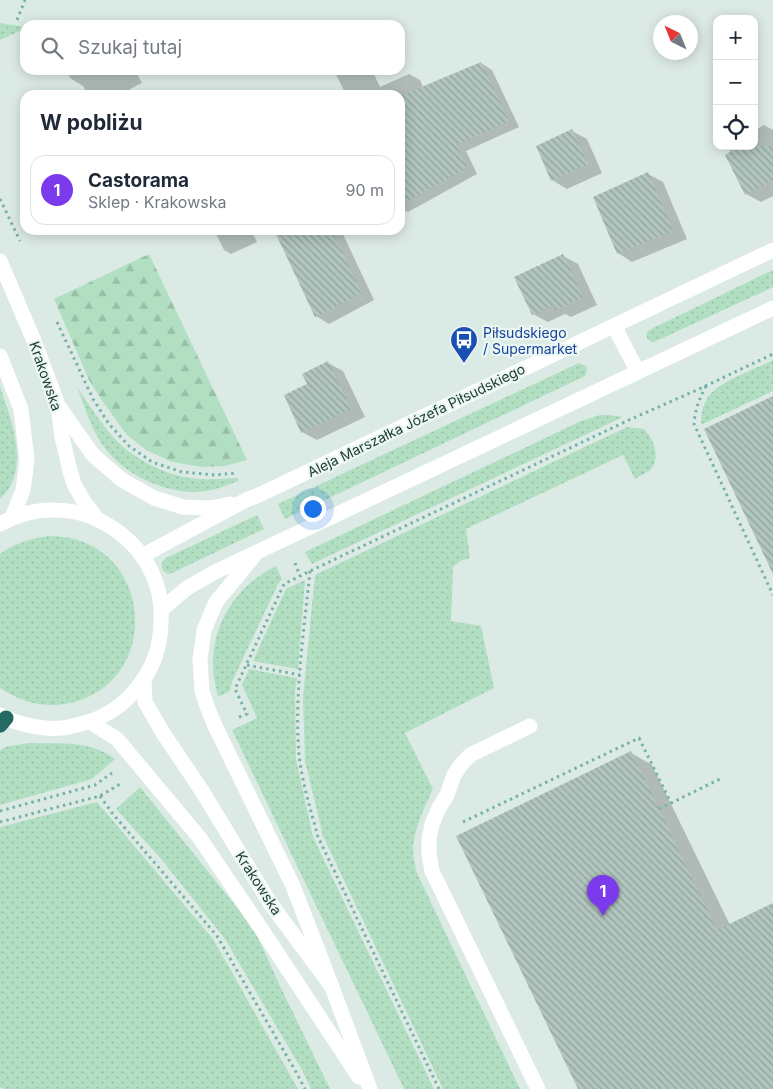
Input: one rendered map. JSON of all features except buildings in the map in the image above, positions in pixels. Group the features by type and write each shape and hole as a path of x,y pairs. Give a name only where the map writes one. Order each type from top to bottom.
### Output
{"street":[{"name":"Aleja Marszałka Józefa Piłsudskiego","path":"142,556 246,500 773,250"},
{"name":"Krakowska","path":"0,261 34,341 58,405 62,437 74,484 83,500 98,519"},
{"path":"162,609 187,588 215,572 773,308"},
{"path":"614,326 638,372"},
{"path":"0,356 21,409 27,460 23,490 6,521"},
{"path":"58,405 93,455 122,480 154,498 184,507 210,508 246,500"},
{"path":"2,719 34,727 62,728 90,722 111,712 129,698 144,679 155,658 161,634 162,609 152,573 142,556 122,534 98,519 76,512 54,510 33,512 6,521"},
{"path":"257,553 216,602 204,630 200,660 202,691 216,728 293,886 332,987"},
{"name":"Krakowska","path":"144,679 144,702 202,791 270,903 332,987 368,1089"},
{"name":"Krakowska","path":"90,722 117,739 199,838 368,1089"},
{"path":"530,726 470,755 460,766 432,824 429,838 429,854 432,871 538,1089"}],"path":[{"path":"16,20 25,0"},
{"path":"0,199 20,242"},
{"path":"57,320 94,399 108,424 128,446 152,462 182,472 215,475 237,473"},
{"path":"231,721 247,714 235,689 284,584 646,411 706,386 773,354"},
{"path":"706,386 698,400 694,424 773,596"},
{"path":"294,562 300,576"},
{"path":"310,571 298,694 299,756 307,796 318,837 439,1089"},
{"path":"247,665 300,675"},
{"path":"429,838 639,738 672,803"},
{"path":"0,811 95,785 116,770"},
{"path":"659,809 722,778"},
{"path":"0,822 100,796 121,783"},
{"path":"100,796 113,814 217,936 305,1089"}],"green space":[{"path":"0,23 20,26 20,31 0,40"},
{"path":"149,254 247,460 225,466 202,467 172,462 146,450 126,434 89,380 54,299"},
{"path":"773,270 773,287 654,342 647,338 648,331 653,328"},
{"path":"773,360 773,391 703,424 701,423 705,403 713,391 728,381"},
{"path":"579,363 586,366 585,376 285,519 278,504"},
{"path":"0,386 15,438 17,465 14,478 8,490 0,499"},
{"path":"77,387 113,437 127,450 147,463 181,476 207,479 238,478 238,481 209,491 190,492 161,486 135,475 113,457 96,434"},
{"path":"600,415 623,417 312,564 305,552 581,421"},
{"path":"627,427 644,429 651,438 656,455 653,466 649,471 635,479 623,455 466,529 470,558 460,561 453,567 451,621 481,626 494,688 405,733 433,789 415,836 413,851 416,871 520,1089 443,1089 323,836 305,761 303,697 315,575"},
{"path":"257,515 264,529 172,573 168,574 162,568 166,558"},
{"path":"50,536 85,542 111,560 127,584 135,613 132,643 120,670 98,692 65,704 56,705 39,704 23,700 0,688 0,554 24,542"},
{"path":"276,566 282,579 232,682 230,691 218,697 214,678 214,650 217,634 223,620 239,595 262,574"},
{"path":"305,580 298,669 253,661 286,589"},
{"path":"249,669 297,678 295,692 296,759 313,837 434,1089 404,1089 232,730 257,718 242,685"},
{"path":"29,743 63,743 85,746 106,753 115,759 92,779 0,805 0,751 5,747"},
{"path":"140,787 254,929 330,1089 311,1089 302,1070 225,939 162,860 116,809"},
{"path":"97,802 213,939 298,1089 4,1089 0,1087 0,827"}],"place":[{"name":"Piłsudskiego / Supermarket","path":"464,364"},
{"name":"Castorama","path":"603,916"}]}
